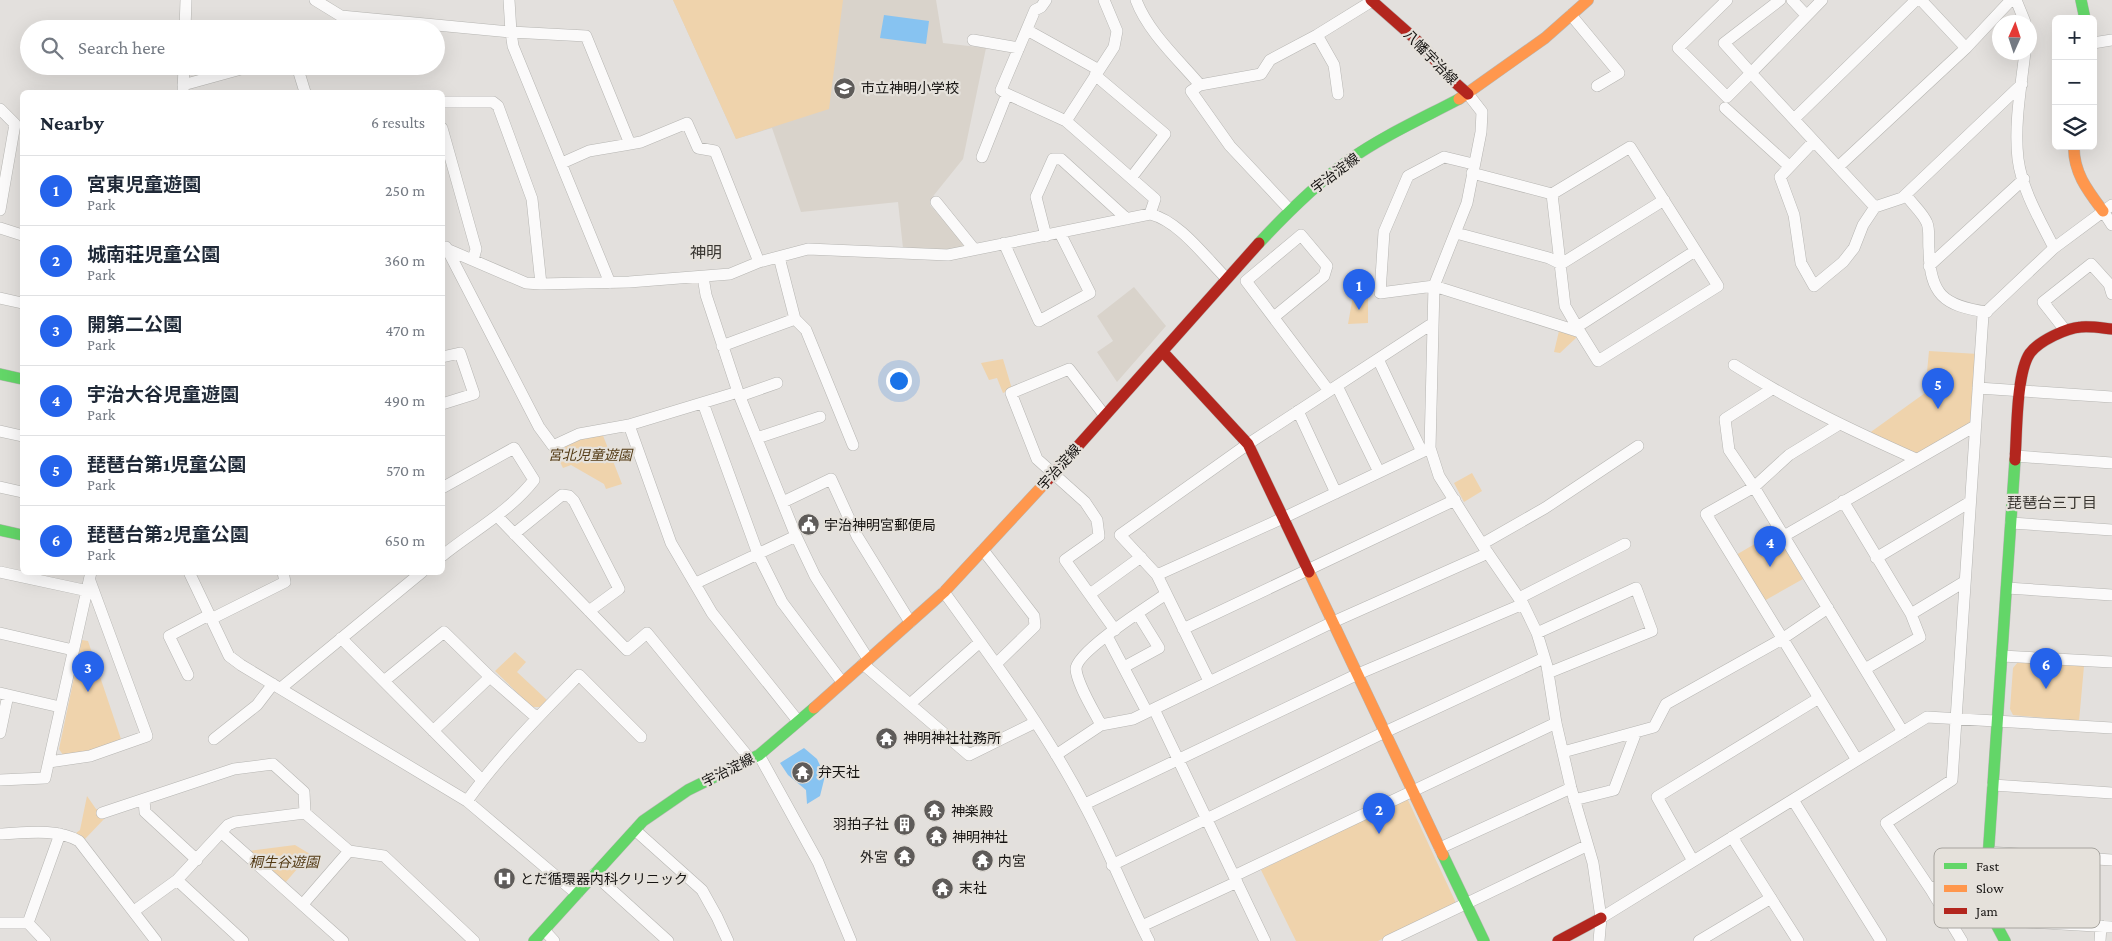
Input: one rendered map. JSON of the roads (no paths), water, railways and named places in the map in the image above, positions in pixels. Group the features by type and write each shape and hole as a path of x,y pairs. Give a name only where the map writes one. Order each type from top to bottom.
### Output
{"street":[{"path":"185,20 186,0"},
{"path":"315,0 341,16 384,20"},
{"path":"509,0 513,46 610,283"},
{"path":"1046,0 1041,7 1035,10 1001,90 1066,121 1155,199 1150,214"},
{"path":"1066,121 1114,46 1117,31 1104,0"},
{"path":"1136,0 1140,10 1158,36 1200,85"},
{"path":"1290,210 1230,146 1192,91 1200,85 1261,74 1270,60 1317,35 1371,0"},
{"name":"八幡宇治線","path":"1371,0 1422,45 1450,78 1468,94"},
{"name":"宇治淀線","path":"534,941 635,830 667,803 755,757 837,688 944,592 1163,352 1226,278 1290,210 1319,184 1363,152 1468,94 1545,38 1588,0"},
{"path":"1727,0 1678,48 1727,97 1822,0"},
{"path":"1780,0 1724,43 1875,207"},
{"path":"1792,0 1806,15"},
{"path":"1794,120 1916,0"},
{"path":"1921,0 1966,48"},
{"path":"1838,167 1966,48 2011,0"},
{"path":"2016,0 2022,15"},
{"path":"2081,0 2085,15"},
{"path":"1571,15 1619,73 1597,86"},
{"path":"445,26 586,36 630,144"},
{"path":"1027,30 1097,73 1165,134 1131,178"},
{"path":"1317,35 1334,65 1338,94"},
{"path":"981,38 1019,48"},
{"path":"2097,43 2110,45"},
{"path":"2024,60 2017,138 2018,160 2029,196 2054,248"},
{"path":"184,75 183,89 225,75"},
{"path":"300,75 304,90"},
{"path":"1814,141 1780,178 1794,215 1802,263 1814,286 1843,262 1854,248 1863,225 1875,207 1906,195 2022,84"},
{"path":"982,157 1007,94"},
{"path":"1426,450 1434,323 1434,286 1467,203 1481,132 1482,112 1468,94"},
{"path":"445,102 494,102 498,106 532,199 541,284"},
{"path":"1725,108 1789,166"},
{"path":"0,109 15,124 0,210"},
{"path":"562,163 589,151 641,142 687,123 698,148 715,152 760,262"},
{"path":"445,139 476,249 473,260"},
{"path":"1552,194 1565,306 1598,361 1718,286 1630,147 1552,194 1473,169 1444,157 1408,176 1384,232 1380,292 1434,286 1578,330"},
{"path":"2075,150 2079,178 2107,208 2112,225"},
{"path":"1046,236 1036,197 1054,159 1061,159 1127,219"},
{"path":"1929,266 2024,179"},
{"path":"1906,195 1928,224 1929,266 1938,292 1948,301 1968,309 1987,312"},
{"path":"1561,264 1664,200"},
{"path":"936,202 974,249"},
{"path":"1934,895 1886,823 1952,780 1983,315 2054,248 2107,208"},
{"path":"445,247 526,283 610,283 730,274 760,262 808,249 948,255 1150,214 1172,223 1226,278"},
{"path":"0,228 20,234"},
{"path":"1004,243 1039,321 1090,293 1060,233"},
{"path":"1456,233 1549,258 1561,264"},
{"path":"1246,282 1301,235 1327,266 1324,276 1274,317"},
{"path":"445,249 539,427 553,446 579,434 629,425 777,383"},
{"path":"1578,330 1695,251"},
{"path":"779,257 796,319 806,330 853,445"},
{"path":"2065,330 2043,302 2091,264 2109,284 2112,294"},
{"path":"1238,266 1246,282 1333,388 1379,472"},
{"path":"703,277 706,295 739,394 796,536 815,576 865,661 910,704 969,755 1034,722"},
{"path":"0,298 20,303"},
{"path":"722,346 796,319"},
{"path":"1210,681 1157,574 1120,535 1248,444 1434,323"},
{"path":"1988,848 2020,377 2030,353 2046,340 2065,330 2081,327 2112,329"},
{"path":"1163,352 1248,444 1484,941"},
{"path":"445,356 460,353 474,394 445,403"},
{"path":"1378,359 1439,476 1521,601 1537,633 1548,672 1556,722 1572,794 1586,846 1593,863 1601,918 1599,941"},
{"path":"1734,365 1772,389 1838,425 1916,459"},
{"path":"1105,416 1069,369 1011,393 1036,459 1085,502 1097,520 1099,536 1065,560 1090,594 1111,633 1124,667 1179,760 1265,941"},
{"path":"0,374 20,379"},
{"path":"1978,388 2112,396"},
{"path":"1772,389 1725,418 1729,450 1754,487 1903,732"},
{"path":"703,403 758,554 782,602 842,682"},
{"path":"1298,411 1336,493"},
{"path":"757,438 820,417"},
{"path":"629,425 672,543 712,614 798,721"},
{"path":"1838,425 1789,455 1754,487 1706,514 1857,760"},
{"path":"1784,536 1975,426"},
{"path":"0,431 20,436"},
{"path":"1056,756 1101,725 1133,719 1485,548 1638,446"},
{"path":"445,486 514,448 534,480 524,493 497,516 445,551"},
{"path":"1157,574 1283,518 1426,450"},
{"path":"2015,456 2112,463"},
{"path":"783,502 831,479 856,536 910,622"},
{"path":"0,487 20,492"},
{"path":"514,534 562,495 569,496 574,501 618,589 590,611"},
{"path":"1184,629 1455,500"},
{"path":"1843,501 1911,614 1920,636 1865,669"},
{"path":"1876,558 1970,502"},
{"path":"497,516 627,650 647,634 755,757 818,862 851,941"},
{"path":"2011,523 2112,530"},
{"path":"0,530 20,534"},
{"path":"696,583 796,536"},
{"path":"1084,804 1358,674 1521,601 1625,544"},
{"path":"983,550 1034,616 1035,626 996,664"},
{"path":"1090,594 1140,557"},
{"path":"0,572 20,574"},
{"path":"30,575 90,581"},
{"path":"190,575 229,656 467,801 577,894"},
{"path":"188,675 169,636 285,582 284,575"},
{"path":"214,739 257,705 277,686 341,638 418,575"},
{"path":"0,780 45,778 90,581"},
{"path":"49,762 90,756 147,736 90,581"},
{"path":"1911,614 1964,582"},
{"path":"1537,633 1636,588 1652,631 1548,672"},
{"path":"2007,588 2112,595"},
{"path":"944,592 996,664 1056,756 1084,804 1149,941"},
{"path":"1101,725 1079,679 1076,668 1079,660 1111,633 1166,594"},
{"path":"1563,752 1654,728 1666,704 1782,639 1828,608"},
{"path":"1124,667 1159,648 1138,614"},
{"path":"384,681 444,632 490,678 537,718"},
{"path":"0,633 74,650"},
{"path":"341,638 482,780"},
{"path":"910,704 980,642"},
{"path":"2002,656 2112,662"},
{"path":"1112,865 1385,732 1544,658"},
{"path":"467,801 482,780 537,718 579,675 641,737"},
{"path":"433,731 490,678"},
{"path":"0,733 4,694 60,707"},
{"path":"1693,861 1657,797 1819,698"},
{"path":"1558,941 1601,918 1926,718 2112,728"},
{"path":"1142,926 1556,722"},
{"path":"1440,848 1572,794 1614,790 1636,732"},
{"path":"102,813 234,769 273,764 304,792 305,813 350,851 384,856 474,941"},
{"path":"1993,785 2112,793"},
{"path":"144,800 146,812 197,860"},
{"path":"1793,800 1881,941"},
{"path":"134,911 176,880 197,860 228,825 234,822 305,813"},
{"path":"635,830 702,890 728,941"},
{"path":"222,833 343,941"},
{"path":"0,834 60,834 79,841 156,941"},
{"path":"28,923 60,834"},
{"path":"1732,837 1798,941"},
{"path":"1388,941 1586,846"},
{"path":"303,904 350,851"},
{"path":"594,874 668,941"},
{"path":"176,880 243,941"},
{"path":"1700,941 1771,898"},
{"path":"0,923 28,923 45,941"},
{"path":"2100,941 2106,927"},
{"path":"1954,928 1962,941"},
{"path":"1997,928 2005,941"},
{"path":"544,930 554,941"}],"water":[{"path":"884,15 929,21 926,44 880,38"},
{"path":"804,748 817,759 825,776 820,796 807,804 806,790 788,775 780,763"}],"place":[{"name":"市立神明小学校","path":"845,88"},
{"name":"宮東児童遊園","path":"1359,310"},
{"name":"琵琶台第1児童公園","path":"1938,409"},
{"name":"宇治神明宮郵便局","path":"808,525"},
{"name":"宇治大谷児童遊園","path":"1770,567"},
{"name":"琵琶台第2児童公園","path":"2046,689"},
{"name":"開第二公園","path":"88,692"},
{"name":"神明神社社務所","path":"887,738"},
{"name":"弁天社","path":"802,772"},
{"name":"神楽殿","path":"935,811"},
{"name":"羽拍子社","path":"905,824"},
{"name":"城南荘児童公園","path":"1379,834"},
{"name":"神明神社","path":"936,837"},
{"name":"外宮","path":"904,857"},
{"name":"内宮","path":"982,861"},
{"name":"とだ循環器内科クリニック","path":"504,879"},
{"name":"末社","path":"943,888"}],"district":[{"name":"神明","path":"706,252"},
{"name":"琵琶台三丁目","path":"2052,503"}],"park label":[{"name":"宮北児童遊園","path":"590,455"},
{"name":"桐生谷遊園","path":"284,862"}]}
